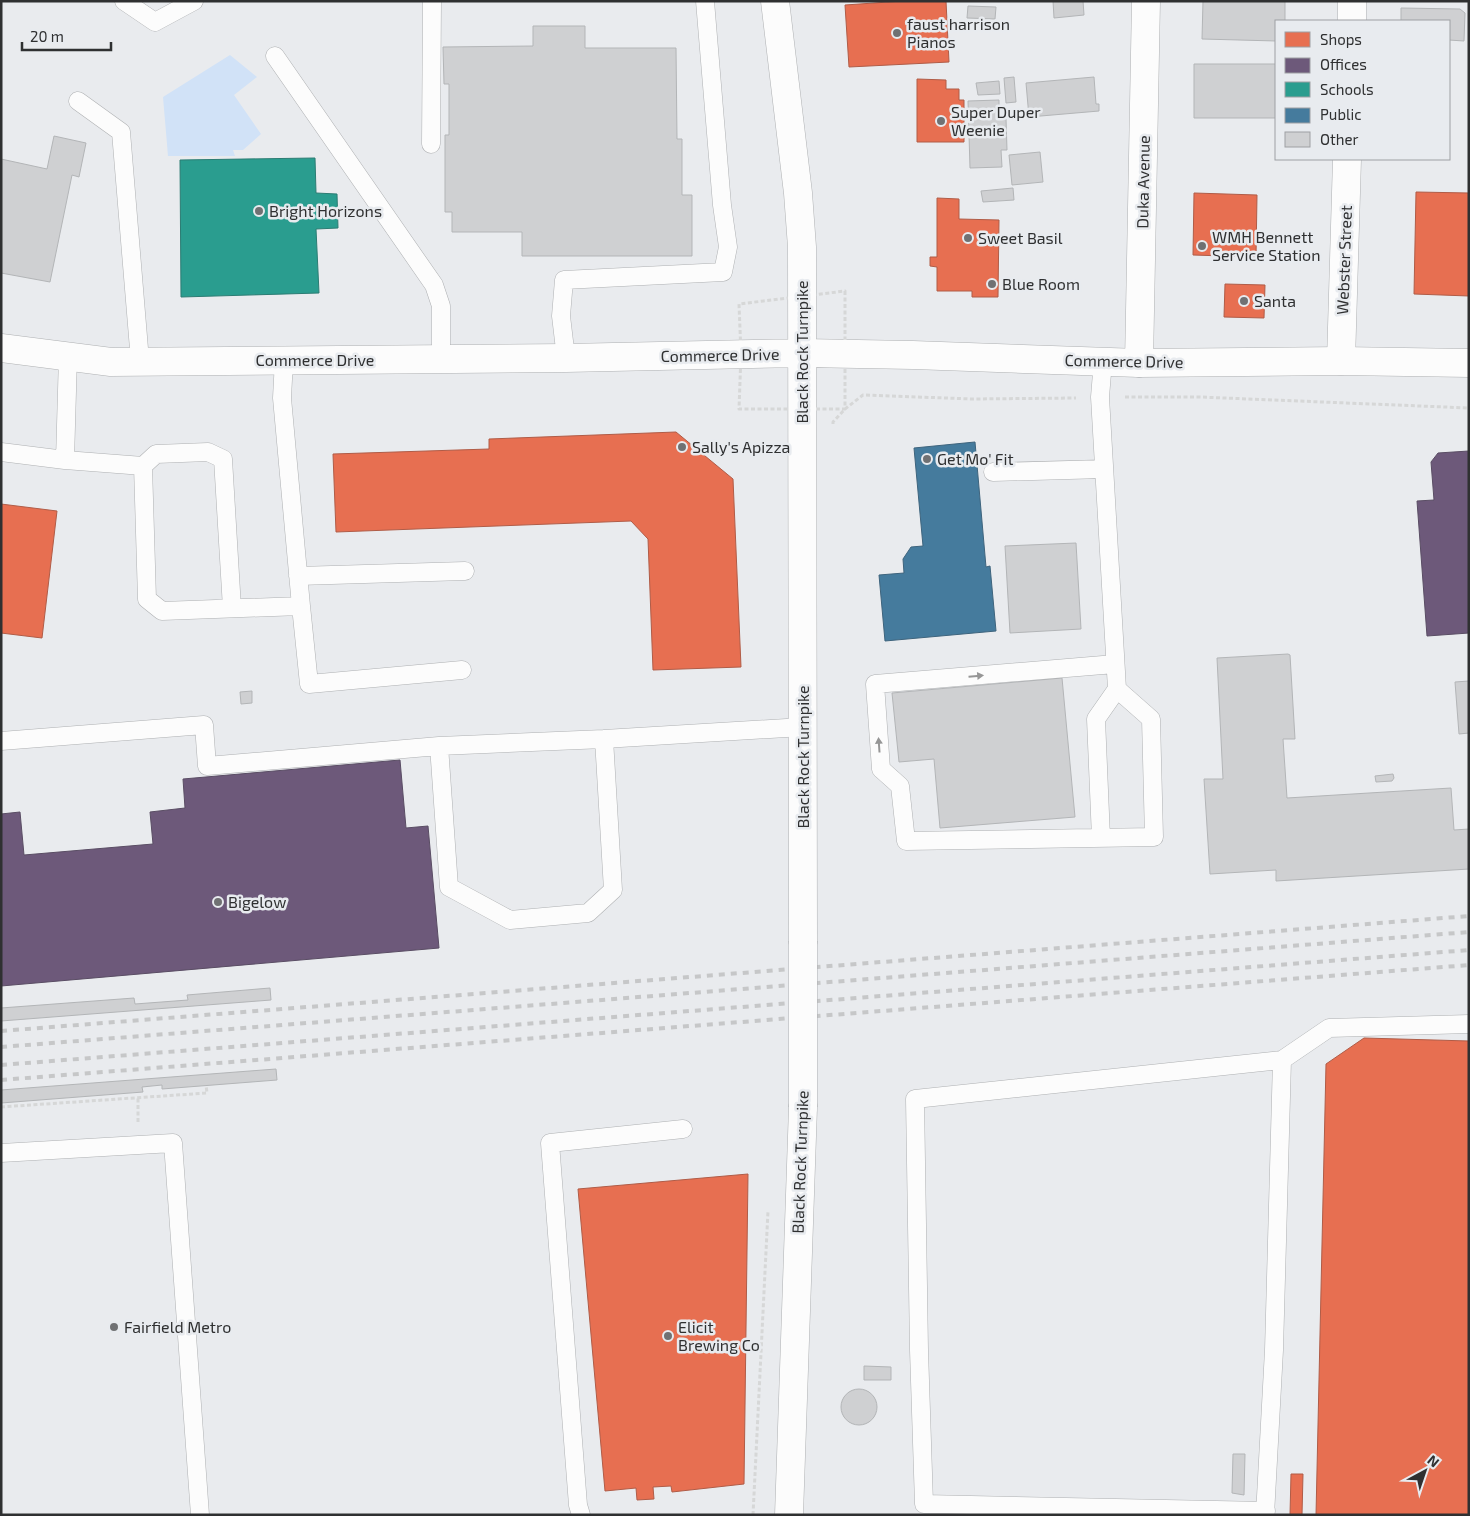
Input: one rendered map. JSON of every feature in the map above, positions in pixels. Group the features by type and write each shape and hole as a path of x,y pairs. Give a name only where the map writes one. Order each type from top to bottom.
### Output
{"main road":[{"name":"Black Rock Turnpike","path":"775,1 798,193 802,247 803,352 803,1107 789,1515"},
{"name":"Duka Avenue","path":"1139,363 1146,1"},
{"path":"1352,1 1352,20"},
{"name":"Webster Street","path":"1341,361 1347,160"},
{"name":"Commerce Drive","path":"1,348 111,362 566,358 803,352 913,354 1139,363 1341,361 1469,363"}],"lane":[{"path":"124,1 155,22 194,1"},
{"path":"431,144 432,1"},
{"path":"566,358 561,316 564,280 723,272 728,246 722,205 705,1"},
{"path":"275,56 434,285 441,306 441,359"},
{"path":"78,101 121,132 140,361"},
{"path":"65,460 68,356"},
{"path":"284,360 282,398 309,684 462,670"},
{"path":"1101,838 1096,719 1117,690 1100,398 1103,362"},
{"path":"1,452 65,460 144,466"},
{"path":"232,608 223,459 208,452 156,454 144,466 148,599 162,611 301,606"},
{"path":"993,472 1104,470"},
{"path":"298,576 465,571"},
{"path":"1114,664 876,684 881,768 900,786 906,841 1154,837 1151,719 1117,690"},
{"path":"1,741 204,725 207,766 439,746 604,739 803,727"},
{"path":"439,746 448,887 510,920 588,913 613,890 604,739"},
{"path":"1282,1060 1274,1350 1266,1513 924,1504 919,1350 915,1099 1282,1060 1329,1028 1469,1024"},
{"path":"581,1515 578,1505 550,1143 683,1128"},
{"path":"1,1153 173,1144 200,1515"}],"path":[{"path":"831,431 833,422 863,394 973,399 1200,397 1469,408"},
{"path":"1,1107 207,1094 206,1085"},
{"path":"753,1515 768,1207"}],"shaded area":[{"path":"230,55 257,77 234,95 261,134 243,150 233,150 235,156 168,156 163,97"}],"building: Shops":[{"name":"faust harrison Pianos","path":"903,1 946,1 949,62 849,67 845,5"},
{"name":"Super Duper Weenie","path":"917,79 946,80 946,89 959,89 959,100 964,100 964,142 917,142"},
{"path":"1416,192 1469,193 1469,296 1414,294"},
{"path":"1194,193 1257,195 1256,257 1193,255"},
{"name":"Sweet Basil","path":"937,198 959,199 959,219 999,220 998,297 972,297 972,291 937,291 937,267 930,266 930,257 937,257"},
{"name":"Santa","path":"1225,284 1265,285 1264,318 1224,317"},
{"path":"676,432 733,479 741,667 653,670 648,539 631,521 336,532 333,454 489,449 489,439"},
{"path":"1,504 57,511 42,638 1,633"},
{"path":"1364,1038 1469,1041 1469,1515 1316,1515 1326,1064"},
{"name":"Elicit Brewing Co","path":"748,1174 744,1484 672,1492 671,1486 653,1487 654,1499 637,1500 636,1488 605,1491 578,1189"},
{"path":"1291,1474 1303,1474 1302,1515 1290,1515"}],"building: Offices":[{"path":"1469,451 1469,633 1427,636 1417,501 1434,500 1431,462 1438,453"},
{"name":"Bigelow","path":"400,760 406,828 428,826 439,948 1,986 1,814 20,812 24,855 153,844 150,812 185,808 183,779"}],"building: Schools":[{"name":"Bright Horizons","path":"315,158 316,193 337,194 338,228 316,229 319,293 181,297 180,160"}],"building: Public":[{"path":"975,442 986,567 990,566 996,631 885,641 879,575 904,573 903,559 911,547 923,546 914,448"}],"building: Other":[{"path":"1053,1 1083,1 1084,15 1054,18"},
{"path":"1203,1 1285,1 1285,20 1275,20 1275,41 1202,39"},
{"path":"968,6 996,7 995,19 967,18"},
{"path":"1401,8 1460,9 1465,13 1464,41 1450,40 1450,20 1401,20"},
{"path":"533,26 585,26 585,48 676,48 677,139 682,139 682,195 692,195 692,256 522,256 522,232 452,232 452,212 445,212 445,135 449,135 449,84 444,84 443,47 533,46"},
{"path":"1194,64 1275,64 1275,118 1194,118"},
{"path":"1014,77 1016,102 1006,103 1004,78"},
{"path":"1094,77 1096,104 1099,104 1099,111 1029,117 1026,83"},
{"path":"999,81 1000,94 978,95 976,83"},
{"path":"999,100 999,119 1006,119 1007,150 1001,150 1002,167 970,168 968,101"},
{"path":"54,136 86,143 79,177 72,175 50,282 1,273 1,159 47,169"},
{"path":"1040,152 1043,182 1012,185 1009,155"},
{"path":"1013,188 1014,200 983,202 981,191"},
{"path":"1076,543 1081,629 1010,633 1005,546"},
{"path":"1290,655 1295,739 1283,739 1287,798 1451,788 1454,830 1469,829 1469,869 1276,881 1276,870 1210,874 1204,779 1223,779 1217,658"},
{"path":"1062,678 1075,817 940,828 934,759 899,762 892,693"},
{"path":"1469,681 1469,733 1459,734 1455,682"},
{"path":"252,691 252,703 241,704 240,692"},
{"path":"1393,774 1394,778 1392,781 1376,782 1375,776"},
{"path":"270,988 271,1000 1,1021 1,1008 134,998 135,1004 188,1000 187,995"},
{"path":"276,1069 277,1080 162,1089 162,1085 142,1087 143,1092 1,1103 1,1090"},
{"path":"864,1366 891,1367 891,1380 864,1380"},
{"path":"859,1389 866,1390 872,1394 876,1400 876,1414 872,1420 866,1424 859,1425 852,1424 846,1420 842,1414 841,1407 842,1400 846,1394 852,1390"},
{"path":"1233,1454 1245,1454 1244,1495 1232,1493"}],"railway":[{"path":"1,1031 1469,916"},
{"path":"1,1047 1469,932"},
{"path":"1,1065 1469,950"},
{"path":"1,1080 1469,965"}],"place":[{"name":"faust harrison Pianos","path":"897,33"},
{"name":"Super Duper Weenie","path":"941,121"},
{"name":"Bright Horizons","path":"259,211"},
{"name":"Sweet Basil","path":"968,238"},
{"name":"WMH Bennett Service Station","path":"1202,246"},
{"name":"Blue Room","path":"992,284"},
{"name":"Santa","path":"1244,301"},
{"name":"Sally's Apizza","path":"682,447"},
{"name":"Get Mo' Fit","path":"927,459"},
{"name":"Bigelow","path":"218,902"},
{"name":"Fairfield Metro","path":"114,1327"},
{"name":"Elicit Brewing Co","path":"668,1336"}]}
